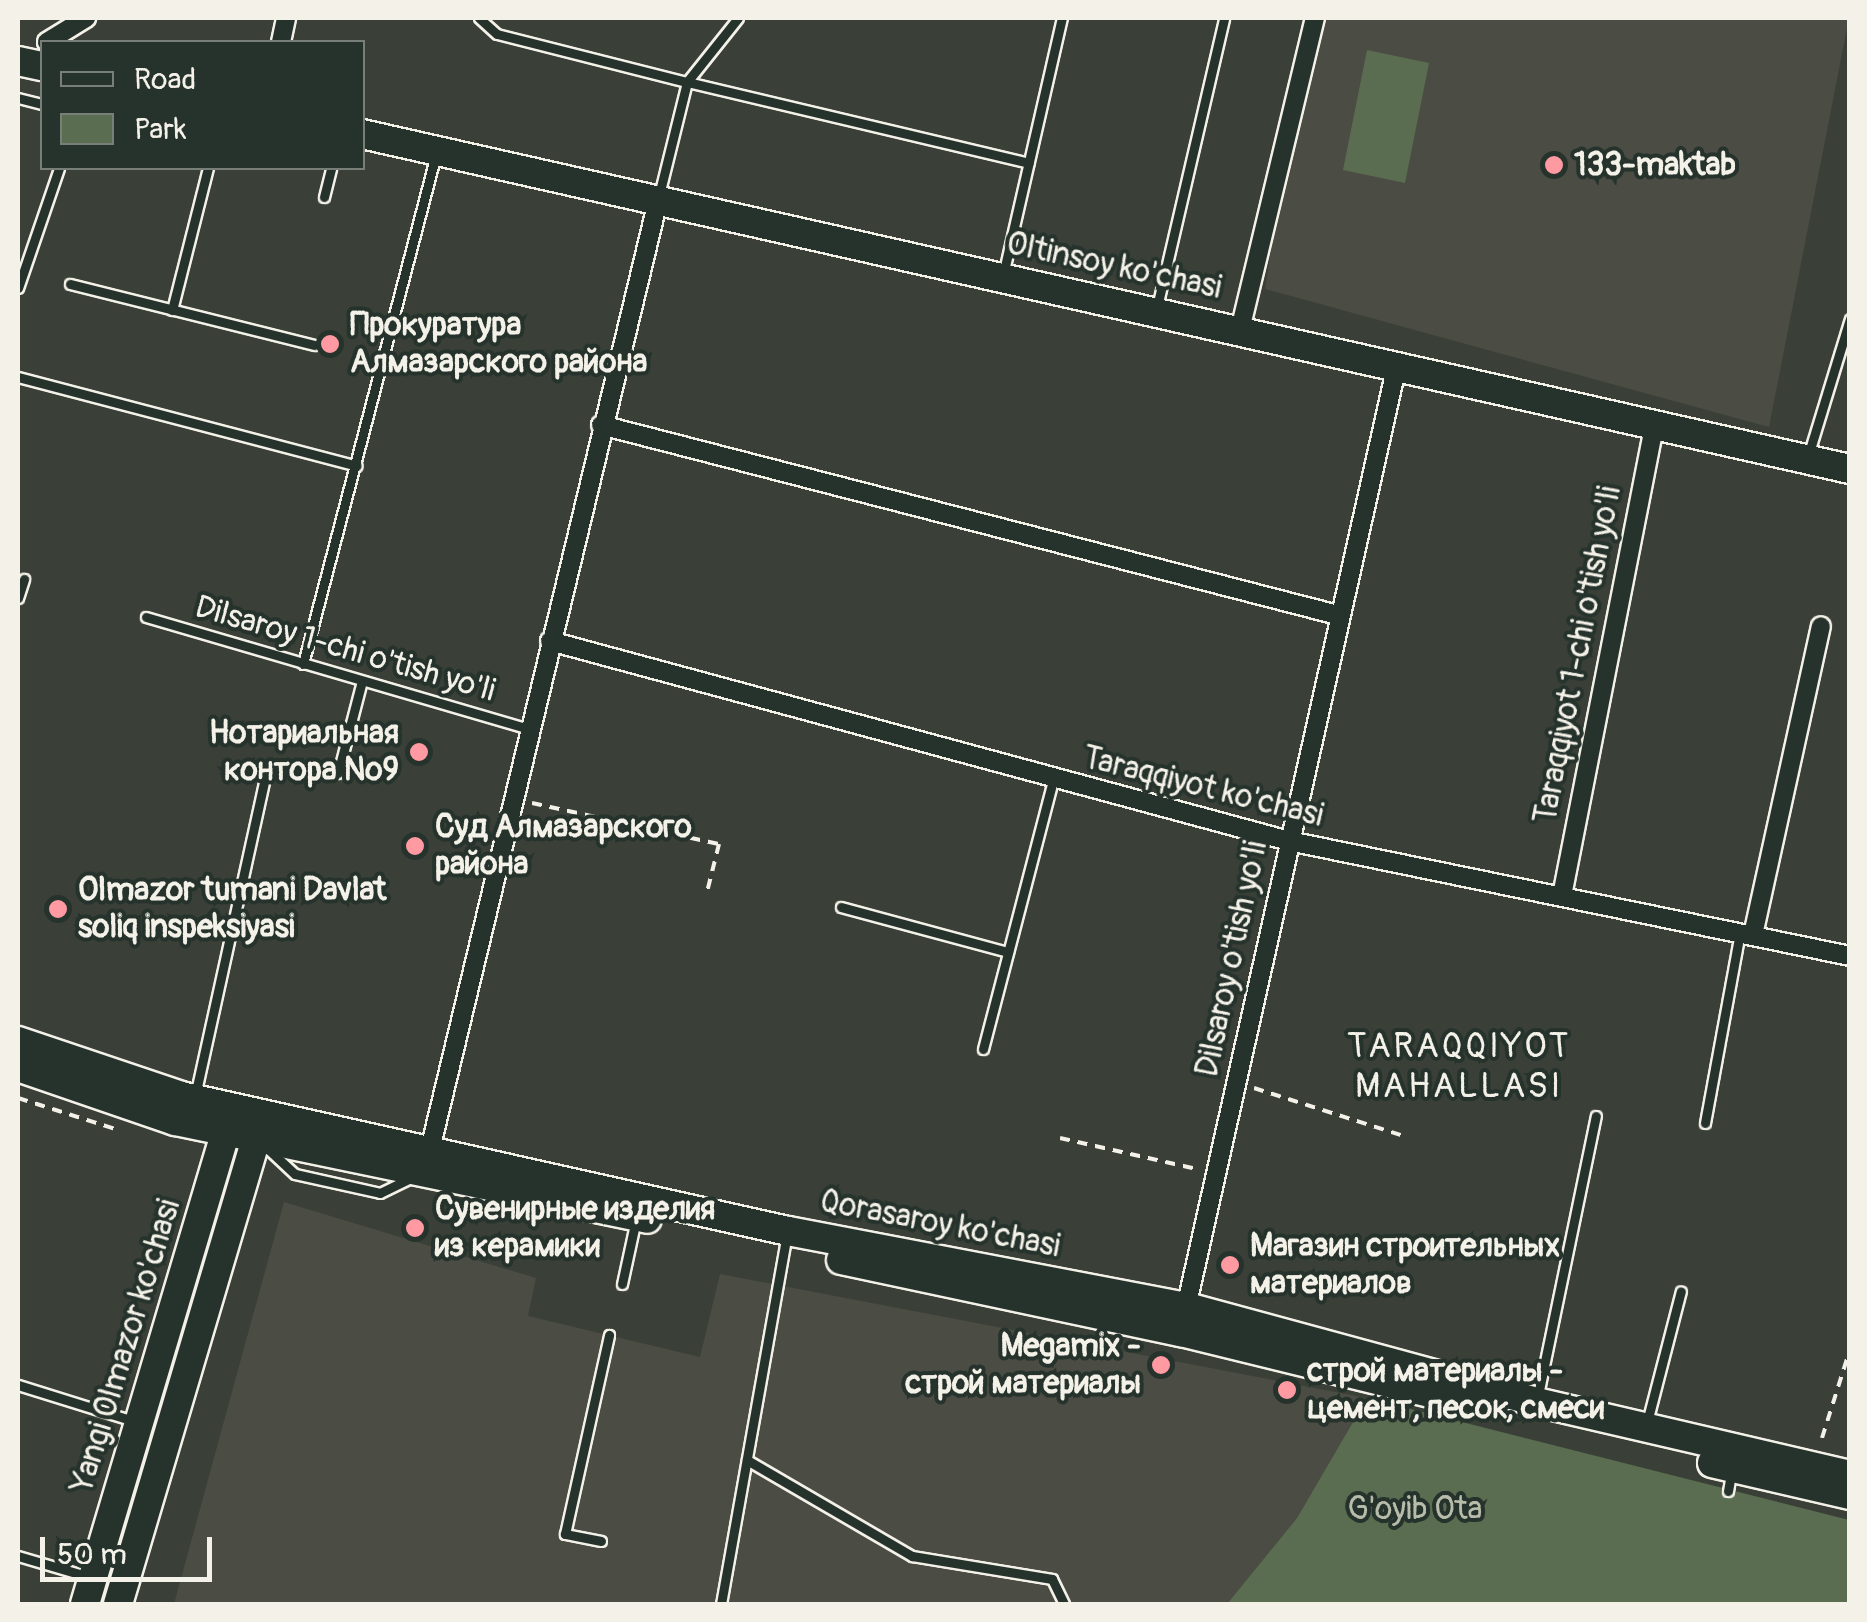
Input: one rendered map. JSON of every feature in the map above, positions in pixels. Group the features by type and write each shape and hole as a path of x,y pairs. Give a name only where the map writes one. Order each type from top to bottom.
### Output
{"main road":[{"name":"Oltinsoy ko'chasi","path":"365,135 1850,469"},
{"name":"Qorasaroy ko'chasi","path":"18,1041 194,1099 230,1120"},
{"name":"Qorasaroy ko'chasi","path":"18,1067 175,1121 230,1120 1184,1319 1850,1474"},
{"name":"Yangi Olmazor ko'chasi","path":"89,1591 230,1120"},
{"name":"Yangi Olmazor ko'chasi","path":"118,1604 260,1126"},
{"name":"Qorasaroy ko'chasi","path":"427,1162 637,1216 786,1239"},
{"name":"Qorasaroy ko'chasi","path":"1184,1319 1730,1479 1850,1496"}],"street":[{"path":"55,40 86,18"},
{"path":"1240,330 1315,18"},
{"path":"427,1162 601,425 658,201"},
{"name":"Dilsaroy o'tish yo'li","path":"1184,1319 1338,615 1397,365"},
{"path":"601,425 1338,615"},
{"name":"Taraqqiyot 1-chi o'tish yo'li","path":"1562,896 1654,426"},
{"path":"1746,934 1821,626"},
{"name":"Taraqqiyot ko'chasi","path":"550,641 1288,841 1850,956"}],"lane":[{"path":"478,18 496,34 1029,163"},
{"path":"658,201 688,82 738,18"},
{"path":"1002,278 1062,18"},
{"path":"1156,312 1224,18"},
{"path":"303,664 438,148"},
{"path":"18,288 58,170"},
{"path":"172,310 207,170"},
{"path":"324,197 331,170"},
{"path":"70,284 314,345"},
{"path":"1807,459 1850,318"},
{"path":"18,376 357,466"},
{"path":"18,598 24,578"},
{"name":"Dilsaroy 1-chi o'tish yo'li","path":"146,617 530,729"},
{"path":"338,772 362,681"},
{"path":"983,1049 1053,780"},
{"path":"194,1099 264,783"},
{"path":"841,907 1008,952"},
{"path":"1705,1122 1746,934"},
{"path":"1536,1402 1596,1116"},
{"path":"622,1284 637,1216"},
{"path":"721,1604 786,1239"},
{"path":"1646,1428 1682,1291"},
{"path":"601,1541 565,1534 609,1335"},
{"path":"18,1385 140,1422"},
{"path":"747,1460 912,1556 1052,1580 1064,1604"},
{"path":"18,1556 89,1591"}],"path":[{"path":"512,799 719,844 707,892"},
{"path":"1236,1082 1407,1137"},
{"path":"18,1098 130,1134"},
{"path":"1060,1138 1216,1173"},
{"path":"1822,1438 1850,1348"}],"shaded area":[{"name":"133-maktab","path":"1307,18 1849,18 1769,427 1265,289"},
{"path":"284,1202 536,1278 528,1316 700,1357 720,1274 1367,1398 1297,1518 1227,1604 174,1604"}],"green space":[{"path":"1367,50 1429,63 1405,183 1343,170"},
{"name":"G'oyib Ota","path":"1367,1398 1849,1520 1849,1604 1227,1604 1297,1518"}],"place":[{"name":"133-maktab","path":"1554,165"},
{"name":"Прокуратура Алмазарского района","path":"330,344"},
{"name":"Нотариальная контора №9","path":"419,752"},
{"name":"Суд Алмазарского района","path":"415,846"},
{"name":"Olmazor tumani Davlat soliq inspeksiyasi","path":"58,909"},
{"name":"Сувенирные изделия из керамики","path":"415,1228"},
{"name":"Магазин строительных материалов","path":"1230,1265"},
{"name":"Megamix - строй материалы","path":"1161,1365"},
{"name":"строй материалы - цемент, песок, смеси","path":"1287,1390"}],"district":[{"name":"TARAQQIYOT MAHALLASI","path":"1459,1066"}]}
